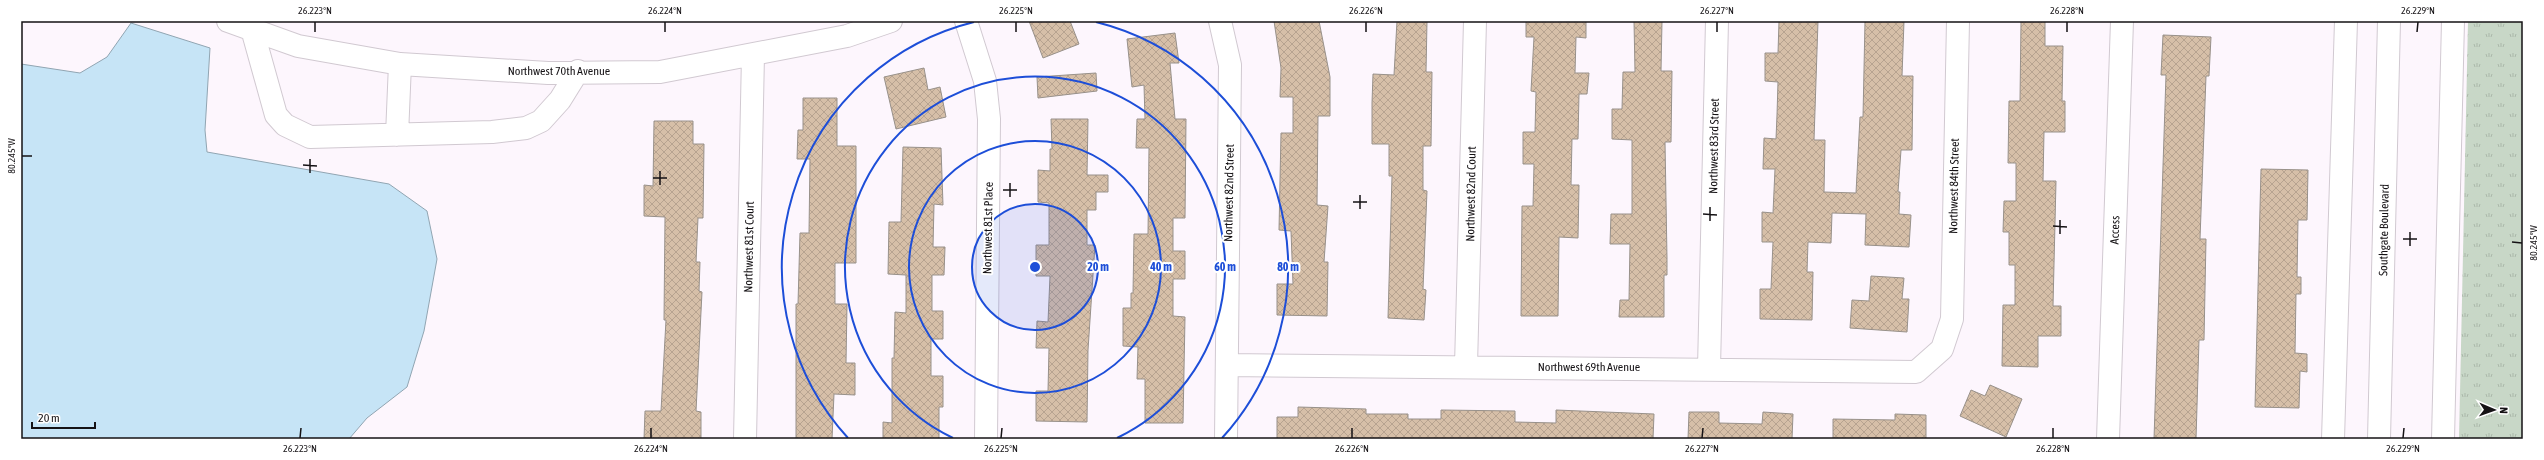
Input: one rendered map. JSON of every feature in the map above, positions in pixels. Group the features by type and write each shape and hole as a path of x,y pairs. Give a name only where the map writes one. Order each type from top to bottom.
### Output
{"street":[{"name":"Northwest 70th Avenue","path":"228,21 298,46 400,64 548,73 578,71 660,72 847,36 891,21"},
{"name":"Northwest 81st Place","path":"966,21 986,81 989,119 986,439"},
{"name":"Northwest 82nd Street","path":"1220,21 1230,65 1226,439"},
{"name":"Northwest 82nd Court","path":"1466,366 1475,21"},
{"name":"Northwest 83rd Street","path":"1709,368 1717,21"},
{"name":"Northwest 84th Street","path":"1942,349 1952,319 1958,21"},
{"name":"Access","path":"2108,439 2122,21"},
{"path":"2334,439 2346,21"},
{"name":"Southgate Boulevard","path":"2379,439 2389,21"},
{"path":"2443,439 2452,21"},
{"path":"252,29 276,115 285,125 310,136 492,132 526,128 541,121 560,100 578,71"},
{"name":"Northwest 81st Court","path":"745,439 753,55"},
{"path":"397,135 400,64"},
{"name":"Northwest 69th Avenue","path":"1227,364 1709,368 1916,372 1942,349"}],"green space":[{"path":"2468,21 2523,21 2523,439 2459,439"}],"water":[{"path":"131,23 210,48 205,130 207,152 389,184 427,211 437,259 424,331 407,387 367,418 349,439 21,439 21,64 80,73 107,57"}],"building":[{"path":"1029,21 1070,21 1079,44 1043,58"},
{"path":"1274,21 1319,21 1330,77 1330,116 1318,116 1317,205 1328,206 1324,262 1328,262 1327,316 1277,315 1277,284 1293,284 1291,231 1279,230 1281,133 1293,133 1293,97 1280,97 1281,68"},
{"path":"1397,21 1427,21 1426,72 1432,72 1431,146 1423,146 1423,190 1427,191 1423,289 1426,290 1424,320 1388,318 1392,176 1389,176 1389,144 1372,144 1373,74 1394,75"},
{"path":"1526,21 1586,21 1586,38 1576,37 1575,73 1589,73 1587,94 1579,94 1578,139 1572,139 1571,185 1579,185 1578,238 1559,237 1558,316 1521,316 1522,206 1533,206 1534,164 1523,164 1523,132 1535,132 1536,92 1531,91 1534,37 1526,37"},
{"path":"1634,21 1662,21 1661,71 1672,71 1671,142 1665,142 1667,275 1664,275 1664,317 1619,317 1620,300 1629,300 1630,244 1610,244 1611,214 1632,214 1632,140 1612,139 1612,109 1622,109 1623,72 1635,72"},
{"path":"1779,21 1818,21 1814,140 1825,140 1824,192 1856,193 1860,117 1863,117 1865,21 1904,21 1902,76 1913,76 1912,150 1901,150 1898,192 1900,192 1899,214 1911,215 1909,247 1865,245 1866,214 1832,213 1831,243 1808,242 1807,272 1813,272 1812,320 1760,319 1760,289 1771,289 1773,242 1762,242 1762,212 1773,213 1775,169 1763,169 1764,138 1776,139 1778,82 1765,81 1765,53 1778,53"},
{"path":"2021,21 2045,21 2045,46 2063,46 2062,101 2065,101 2065,132 2044,132 2043,181 2056,181 2053,306 2061,306 2061,336 2038,336 2038,367 2002,366 2003,305 2015,305 2015,265 2009,265 2009,232 2003,232 2004,201 2016,201 2016,163 2008,163 2009,101 2020,101"},
{"path":"1175,33 1179,63 1170,63 1175,119 1186,119 1185,218 1173,218 1173,251 1185,251 1185,279 1173,279 1173,316 1185,317 1183,423 1145,423 1145,379 1137,379 1138,347 1123,346 1123,308 1131,308 1131,293 1133,293 1134,234 1148,234 1149,148 1136,148 1137,119 1145,119 1144,85 1132,87 1127,39"},
{"path":"2163,35 2211,37 2209,76 2206,76 2200,239 2206,239 2204,340 2199,340 2196,439 2154,439 2166,75 2161,75"},
{"path":"924,68 928,90 940,87 946,117 896,129 884,77"},
{"path":"1096,73 1097,91 1038,98 1037,77"},
{"path":"803,98 837,98 837,146 856,146 856,263 835,263 835,304 847,304 846,363 855,363 855,395 834,394 832,439 796,439 796,304 798,304 800,233 809,233 810,159 797,159 798,130 803,130"},
{"path":"1051,119 1088,119 1087,175 1108,175 1108,192 1096,192 1096,210 1087,210 1087,245 1095,245 1088,350 1087,422 1036,421 1036,391 1048,391 1049,348 1036,348 1037,321 1048,322 1050,276 1036,276 1036,245 1049,245 1049,203 1038,202 1038,170 1050,171 1050,149 1052,149"},
{"path":"654,121 693,121 693,144 704,144 703,218 698,218 696,262 700,262 699,291 702,292 696,411 701,412 701,439 644,439 645,411 661,411 666,320 664,320 665,217 644,216 644,185 653,186"},
{"path":"903,147 941,148 943,205 934,204 933,247 945,247 944,275 932,275 932,311 943,311 943,339 931,339 931,376 943,376 943,407 939,407 939,439 883,439 883,422 892,423 892,358 894,358 895,312 906,313 906,275 888,274 889,222 901,222"},
{"path":"2261,169 2308,170 2307,220 2298,220 2297,277 2301,277 2301,294 2296,294 2295,353 2307,354 2307,372 2300,371 2299,408 2255,407"},
{"path":"1871,276 1904,278 1902,299 1909,299 1907,332 1850,328 1852,300 1869,301"},
{"path":"1990,385 2022,399 2006,437 1960,416 1971,390 1985,396"},
{"path":"1298,407 1366,409 1366,414 1408,414 1408,419 1441,419 1441,410 1515,411 1515,422 1556,423 1556,410 1654,414 1653,439 1277,439 1277,417 1298,417"},
{"path":"1689,412 1719,412 1719,423 1762,424 1763,412 1793,414 1792,439 1688,439"},
{"path":"1895,414 1926,415 1926,439 1833,439 1833,419 1895,420"}]}
